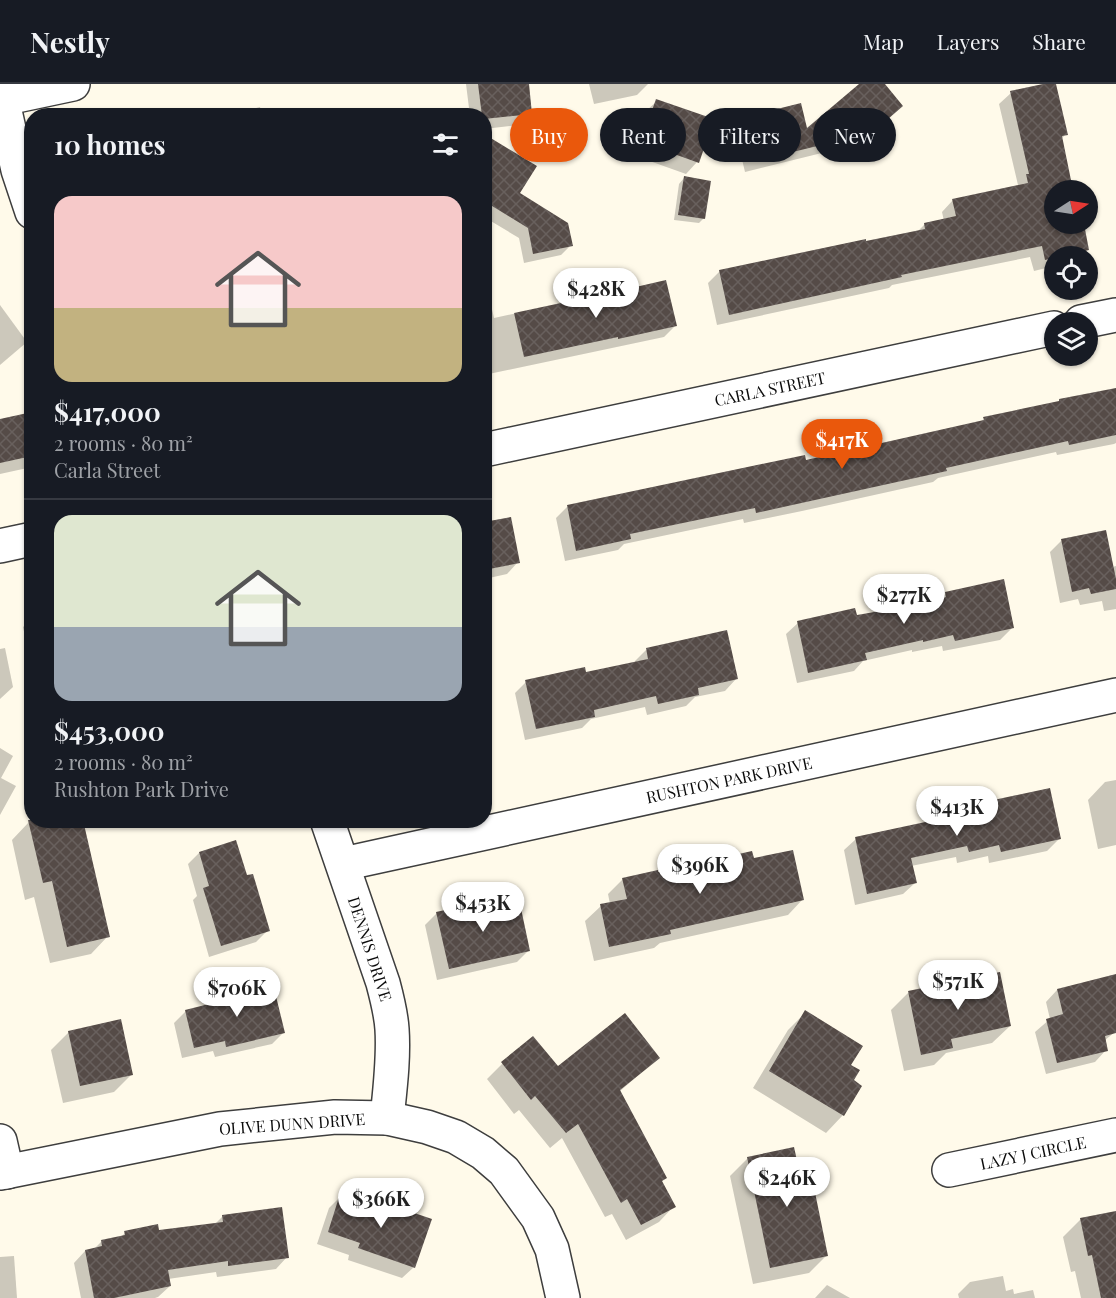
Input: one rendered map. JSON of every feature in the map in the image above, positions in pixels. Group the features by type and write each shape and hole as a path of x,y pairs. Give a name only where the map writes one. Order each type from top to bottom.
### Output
{"street":[{"path":"24,198 9,172 1,94 73,84"},
{"path":"1098,319 1116,315"},
{"name":"CARLA STREET","path":"492,448 1044,330"},
{"path":"0,546 24,541"},
{"name":"RUSHTON PARK DRIVE","path":"343,864 1116,695"},
{"name":"DENNIS DRIVE","path":"330,828 389,1006 392,1054 387,1118"},
{"name":"OLIVE DUNN DRIVE","path":"2,1162 249,1125 335,1117 387,1118 427,1127 456,1137 483,1153 504,1171 538,1218 552,1249 563,1298"},
{"name":"LAZY J CIRCLE","path":"949,1170 1116,1135"}],"building":[{"path":"478,84 529,84 531,108 510,108 510,116 492,118 492,108 481,108"},
{"path":"859,84 885,84 903,106 896,112 896,108 831,108"},
{"path":"1043,84 1056,84 1068,135 1062,136 1071,180 1044,180 1044,234 1086,234 1088,246 1044,246 1044,255 1042,246 901,275 902,277 729,315 719,270 925,229 924,223 956,216 952,199 1028,183 1026,174 1029,174 1010,91"},
{"path":"656,99 682,108 653,108"},
{"path":"801,103 807,128 813,123 813,147 801,150 801,108 781,108"},
{"path":"686,109 698,113 699,163 686,158"},
{"path":"492,139 510,150 510,162 530,162 537,166 520,193 568,223 573,246 533,254 528,228 492,206"},
{"path":"684,176 711,181 705,219 678,215"},
{"path":"666,280 677,326 524,357 514,313"},
{"path":"1116,388 1116,435 1069,445 1068,441 946,468 947,471 756,513 755,508 630,534 631,539 576,551 567,505 805,455 806,460 984,420 983,417 1059,401 1059,399"},
{"path":"24,414 24,458 0,463 0,419"},
{"path":"511,517 520,563 492,568 492,521"},
{"path":"1106,530 1116,589 1091,594 1089,588 1072,592 1061,539"},
{"path":"1004,579 1014,628 955,641 953,635 923,642 923,640 865,653 867,660 808,673 797,621 855,608 857,615 886,610 946,597 945,592"},
{"path":"727,630 738,679 698,688 699,695 658,704 656,696 594,710 595,717 536,729 525,680 585,667 586,672 648,659 646,648"},
{"path":"1050,788 1061,839 1001,852 999,845 969,852 967,846 911,858 917,883 867,894 855,837 991,808 989,801"},
{"path":"30,828 85,828 110,937 67,947 52,881 43,883"},
{"path":"236,840 247,875 253,874 270,931 221,946 203,888 209,886 199,852"},
{"path":"793,850 804,900 670,930 671,934 609,947 600,904 627,899 622,878 752,851 754,858"},
{"path":"519,899 530,951 449,969 436,912 477,903 478,908"},
{"path":"1000,972 1011,1026 951,1039 953,1048 921,1055 908,991"},
{"path":"1116,974 1116,1033 1105,1036 1108,1051 1057,1063 1046,1019 1063,1014 1057,989"},
{"path":"273,984 285,1033 226,1047 225,1041 194,1048 185,1010 217,1002 216,997"},
{"path":"805,1010 863,1046 851,1065 860,1070 854,1080 862,1086 844,1116 769,1071"},
{"path":"625,1013 660,1058 620,1090 667,1178 662,1181 676,1207 641,1225 627,1199 621,1203 578,1124 566,1133 535,1096 531,1100 501,1062 533,1036 558,1066"},
{"path":"121,1019 133,1075 80,1086 68,1031"},
{"path":"794,1147 798,1165 809,1163 828,1256 770,1268 747,1157"},
{"path":"340,1194 374,1206 376,1200 432,1219 415,1268 358,1248 360,1243 328,1232"},
{"path":"282,1207 289,1258 228,1266 228,1261 168,1270 171,1286 114,1298 94,1298 85,1250 102,1246 101,1240 125,1235 124,1231 158,1224 159,1230 223,1222 222,1215"},
{"path":"1116,1211 1116,1298 1101,1298 1092,1255 1088,1256 1080,1218"}]}
